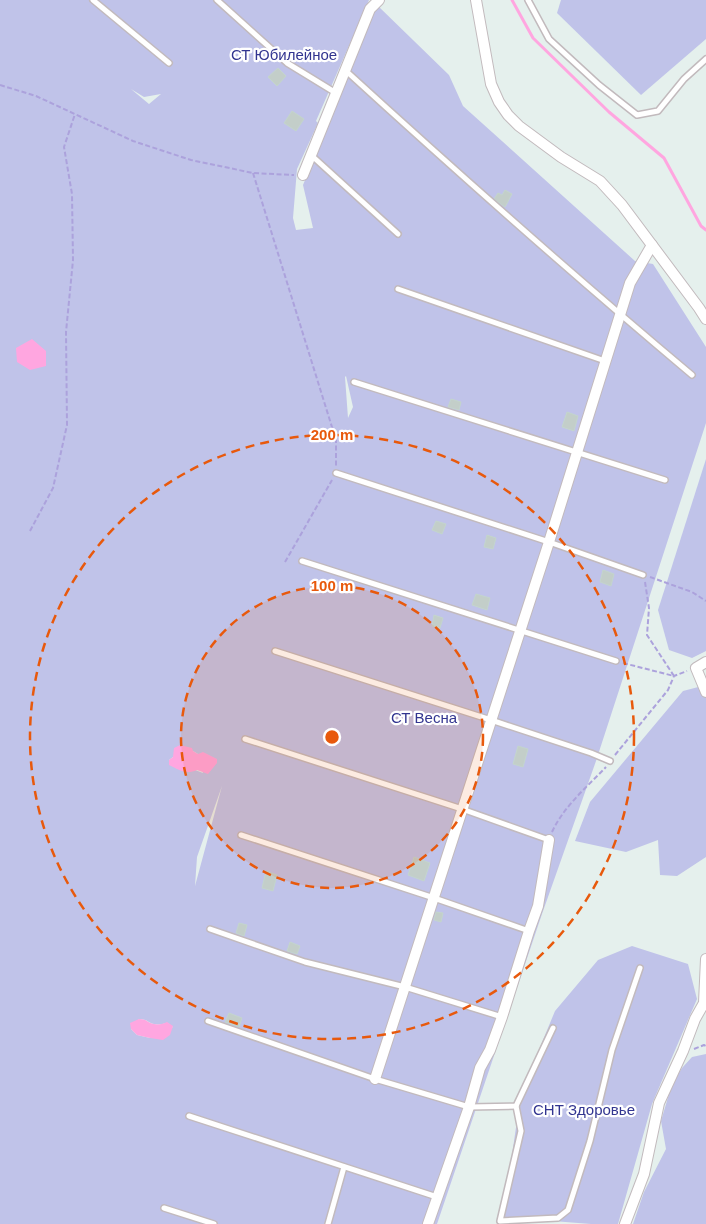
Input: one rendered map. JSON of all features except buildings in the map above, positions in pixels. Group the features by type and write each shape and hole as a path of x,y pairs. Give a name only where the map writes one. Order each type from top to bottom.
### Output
{"street":[{"path":"476,0 491,84 499,102 508,115 519,126 561,157 600,182 622,205 700,308 706,320"},
{"path":"303,175 374,2"},
{"path":"375,1079 549,542 630,283 652,245"},
{"path":"706,662 696,668 706,692"},
{"path":"428,1224 469,1107 480,1068 490,1050 502,1017 528,931 538,906 549,840"},
{"path":"625,1224 644,1174 659,1103 683,1051 695,1019 704,1003 706,959"}],"lane":[{"path":"93,0 169,63"},
{"path":"217,0 287,63 336,93"},
{"path":"528,0 549,39 599,85 637,115 658,111 684,79 706,59"},
{"path":"345,70 420,139 692,375"},
{"path":"311,155 398,234"},
{"path":"398,289 606,361"},
{"path":"354,382 665,480"},
{"path":"336,473 549,542 643,575"},
{"path":"302,561 616,661"},
{"path":"275,651 491,720 610,761"},
{"path":"245,739 462,809 549,840"},
{"path":"242,835 528,931"},
{"path":"210,929 306,962 405,986 502,1017"},
{"path":"553,1028 516,1106 521,1131 500,1221 558,1218 568,1210 590,1141 612,1050 640,968"},
{"path":"208,1021 375,1079 469,1107 516,1106"},
{"path":"189,1116 438,1197"},
{"path":"328,1224 344,1167"},
{"path":"164,1208 214,1224"}],"path":[{"path":"0,84 36,96 133,140 191,160 252,174 303,175"},
{"path":"30,531 53,488 67,425 66,332 73,260 72,194 64,147 75,114"},
{"path":"252,174 336,440 336,473 285,562"},
{"path":"674,676 647,635 649,608 643,575 692,592 706,601"},
{"path":"616,661 674,676 696,668"},
{"path":"549,840 555,825 568,807 610,761 668,690 674,676"}],"green space":[{"path":"0,0 369,0 297,169 293,218 296,230 313,228 303,185 377,5 449,75 463,106 635,261 653,264 706,347 706,423 596,761 437,1224 0,1224","holes":["131,89 144,97 161,94 149,104","345,377 353,407 348,418","193,751 198,754 203,773 169,760","222,786 195,886 197,857","139,1019 156,1024 167,1023 173,1027 150,1038 137,1035 131,1029"]},
{"path":"561,0 706,0 706,39 641,95 557,13"},
{"path":"706,459 706,651 692,658 669,650 658,610"},
{"path":"706,685 706,857 677,876 660,875 658,840 626,852 575,841 590,802 683,691"},
{"name":"СНТ Здоровье","path":"632,946 688,964 697,999 652,1104 618,1224 591,1224 503,1217 521,1093 555,1011 598,960"},
{"path":"706,1054 706,1224 633,1224 644,1192 666,1149 661,1121 672,1084 692,1057"}],"shaded area":[{"path":"32,339 46,351 46,366 30,370 17,362 16,348"},
{"path":"180,745 192,748 198,754 203,752 217,759 217,763 208,774 197,770 186,772 176,769 169,765 169,760 173,757 174,748"},
{"path":"139,1019 156,1024 167,1022 173,1026 170,1035 163,1040 137,1035 131,1029 130,1023"}],"waterway":[{"path":"512,0 533,38 609,112 664,158 701,226 706,230"}],"park label":[{"name":"СТ Юбилейное","path":"284,55"},
{"name":"СТ Весна","path":"424,718"}]}
